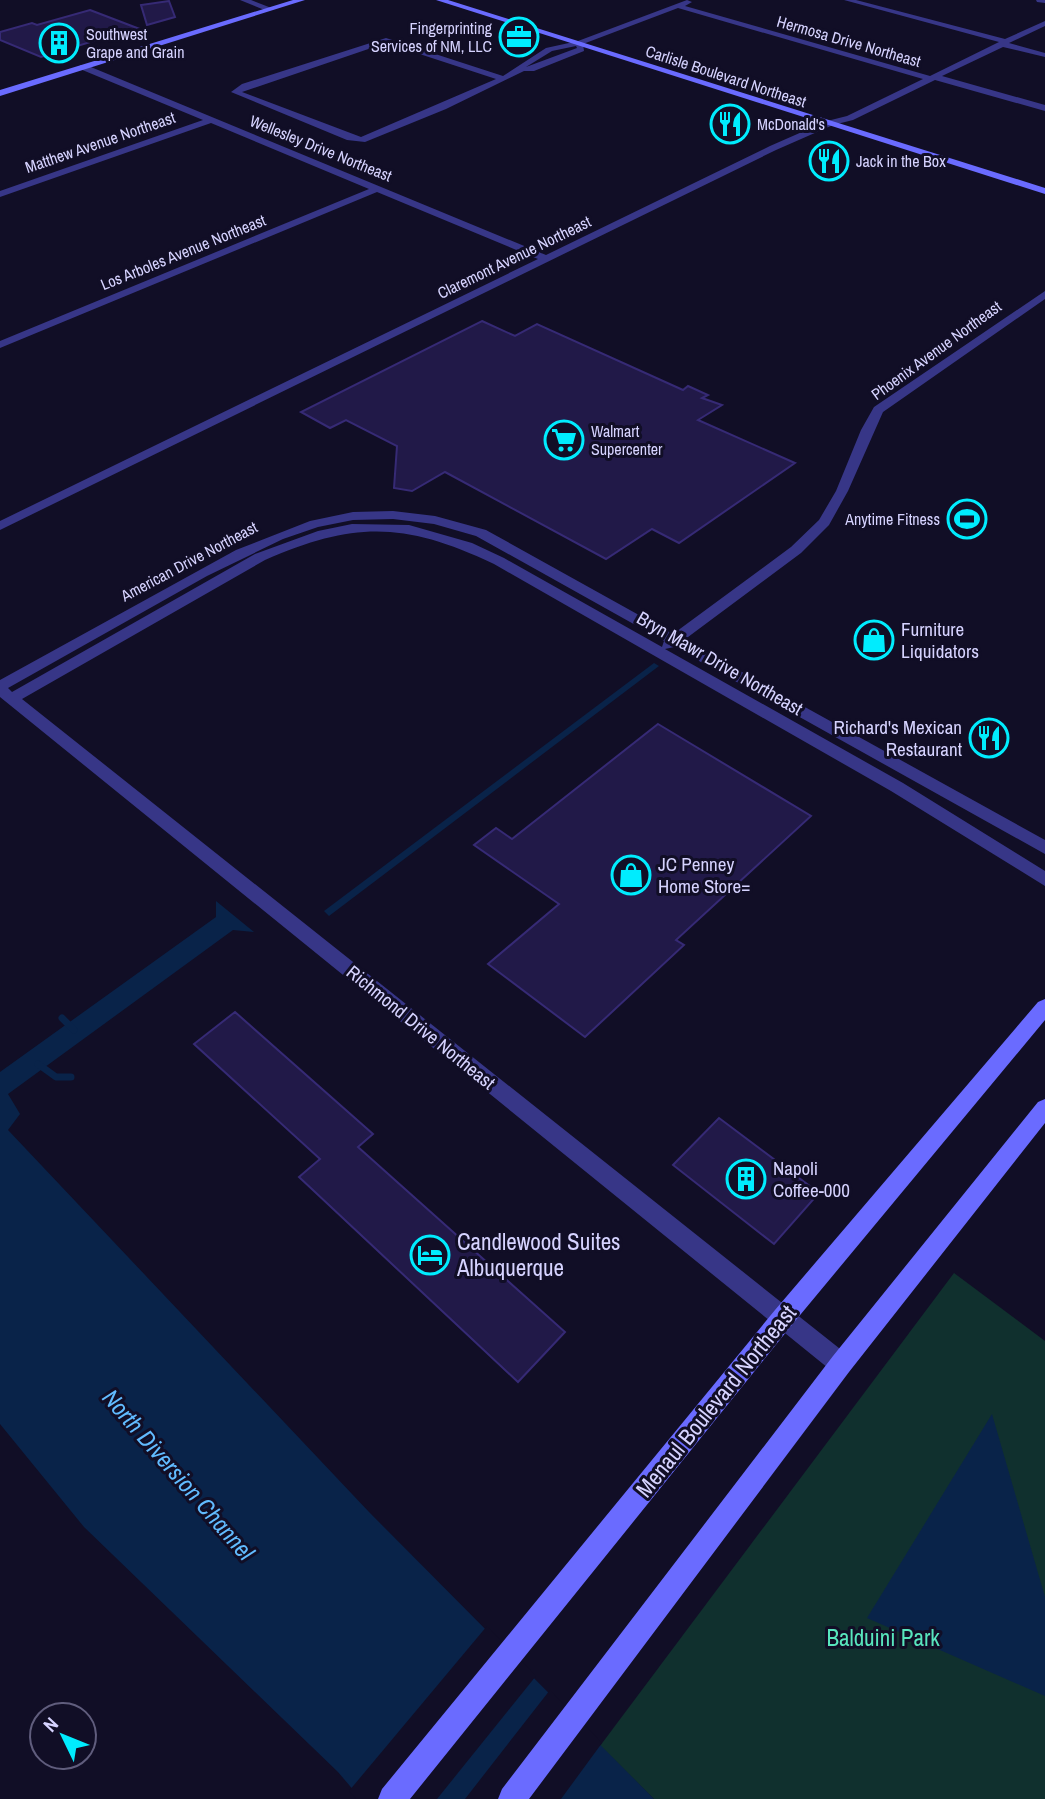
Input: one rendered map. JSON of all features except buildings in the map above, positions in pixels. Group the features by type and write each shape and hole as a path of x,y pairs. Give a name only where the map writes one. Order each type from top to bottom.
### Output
{"main road":[{"path":"0,93 301,0"},
{"name":"Carlisle Boulevard Northeast","path":"440,0 1045,191"},
{"name":"Carlisle Boulevard Northeast","path":"470,0 871,125"},
{"path":"967,166 986,165 1045,183"},
{"name":"Menaul Boulevard Northeast","path":"392,1799 783,1318 1045,1007"},
{"path":"512,1799 841,1364 1045,1108"}],"street":[{"path":"244,0 270,9"},
{"path":"848,0 1045,55"},
{"path":"504,79 386,40 256,82 235,92 362,140 459,101 504,79 522,69 531,69 581,50 579,43 683,2"},
{"name":"Hermosa Drive Northeast","path":"683,2 933,78 1045,108"},
{"name":"Claremont Avenue Northeast","path":"0,526 751,159 830,123 849,118 1045,23"},
{"name":"Wellesley Drive Northeast","path":"83,67 546,259"},
{"name":"Matthew Avenue Northeast","path":"0,194 211,120"},
{"name":"Los Arboles Avenue Northeast","path":"0,345 379,188"},
{"name":"Phoenix Avenue Northeast","path":"659,651 796,550 824,522 842,491 867,429 878,410 1045,294"},
{"name":"Bryn Mawr Drive Northeast","path":"405,521 448,521 481,533 1045,848"},
{"name":"Bryn Mawr Drive Northeast","path":"405,521 465,543 659,651 907,793 1045,879"},
{"name":"American Drive Northeast","path":"4,691 297,540 348,528 405,521"},
{"name":"Richmond Drive Northeast","path":"4,691 841,1364"}],"green space":[{"name":"Balduini Park","path":"954,1273 1045,1341 1045,1799 654,1799 600,1746"}],"water":[{"path":"654,663 659,666 329,916 324,911"},
{"name":"North Diversion Channel","path":"216,901 254,932 233,930 8,1094 20,1114 8,1130 369,1512 654,1799 361,1799 338,1772 84,1527 0,1424 0,1072 216,917"},
{"path":"992,1414 1045,1597 1045,1696 867,1618"}],"pier":[{"path":"487,1626 536,1676 437,1799 356,1799 349,1791"},
{"path":"550,1690 602,1743 561,1799 465,1799"}],"waterway":[{"path":"62,1018 74,1030"},
{"path":"38,1064 56,1077 71,1077"}],"place":[{"name":"Fingerprinting Services of NM, LLC","path":"519,37"},
{"name":"Southwest Grape and Grain","path":"59,43"},
{"name":"McDonald's","path":"730,124"},
{"name":"Jack in the Box","path":"829,161"},
{"name":"Walmart Supercenter","path":"564,440"},
{"name":"Anytime Fitness","path":"967,519"},
{"name":"Furniture Liquidators","path":"874,640"},
{"name":"Richard's Mexican Restaurant","path":"989,738"},
{"name":"JC Penney Home Store=","path":"631,875"},
{"name":"Napoli Coffee-000","path":"746,1179"},
{"name":"Candlewood Suites Albuquerque","path":"430,1255"}]}
